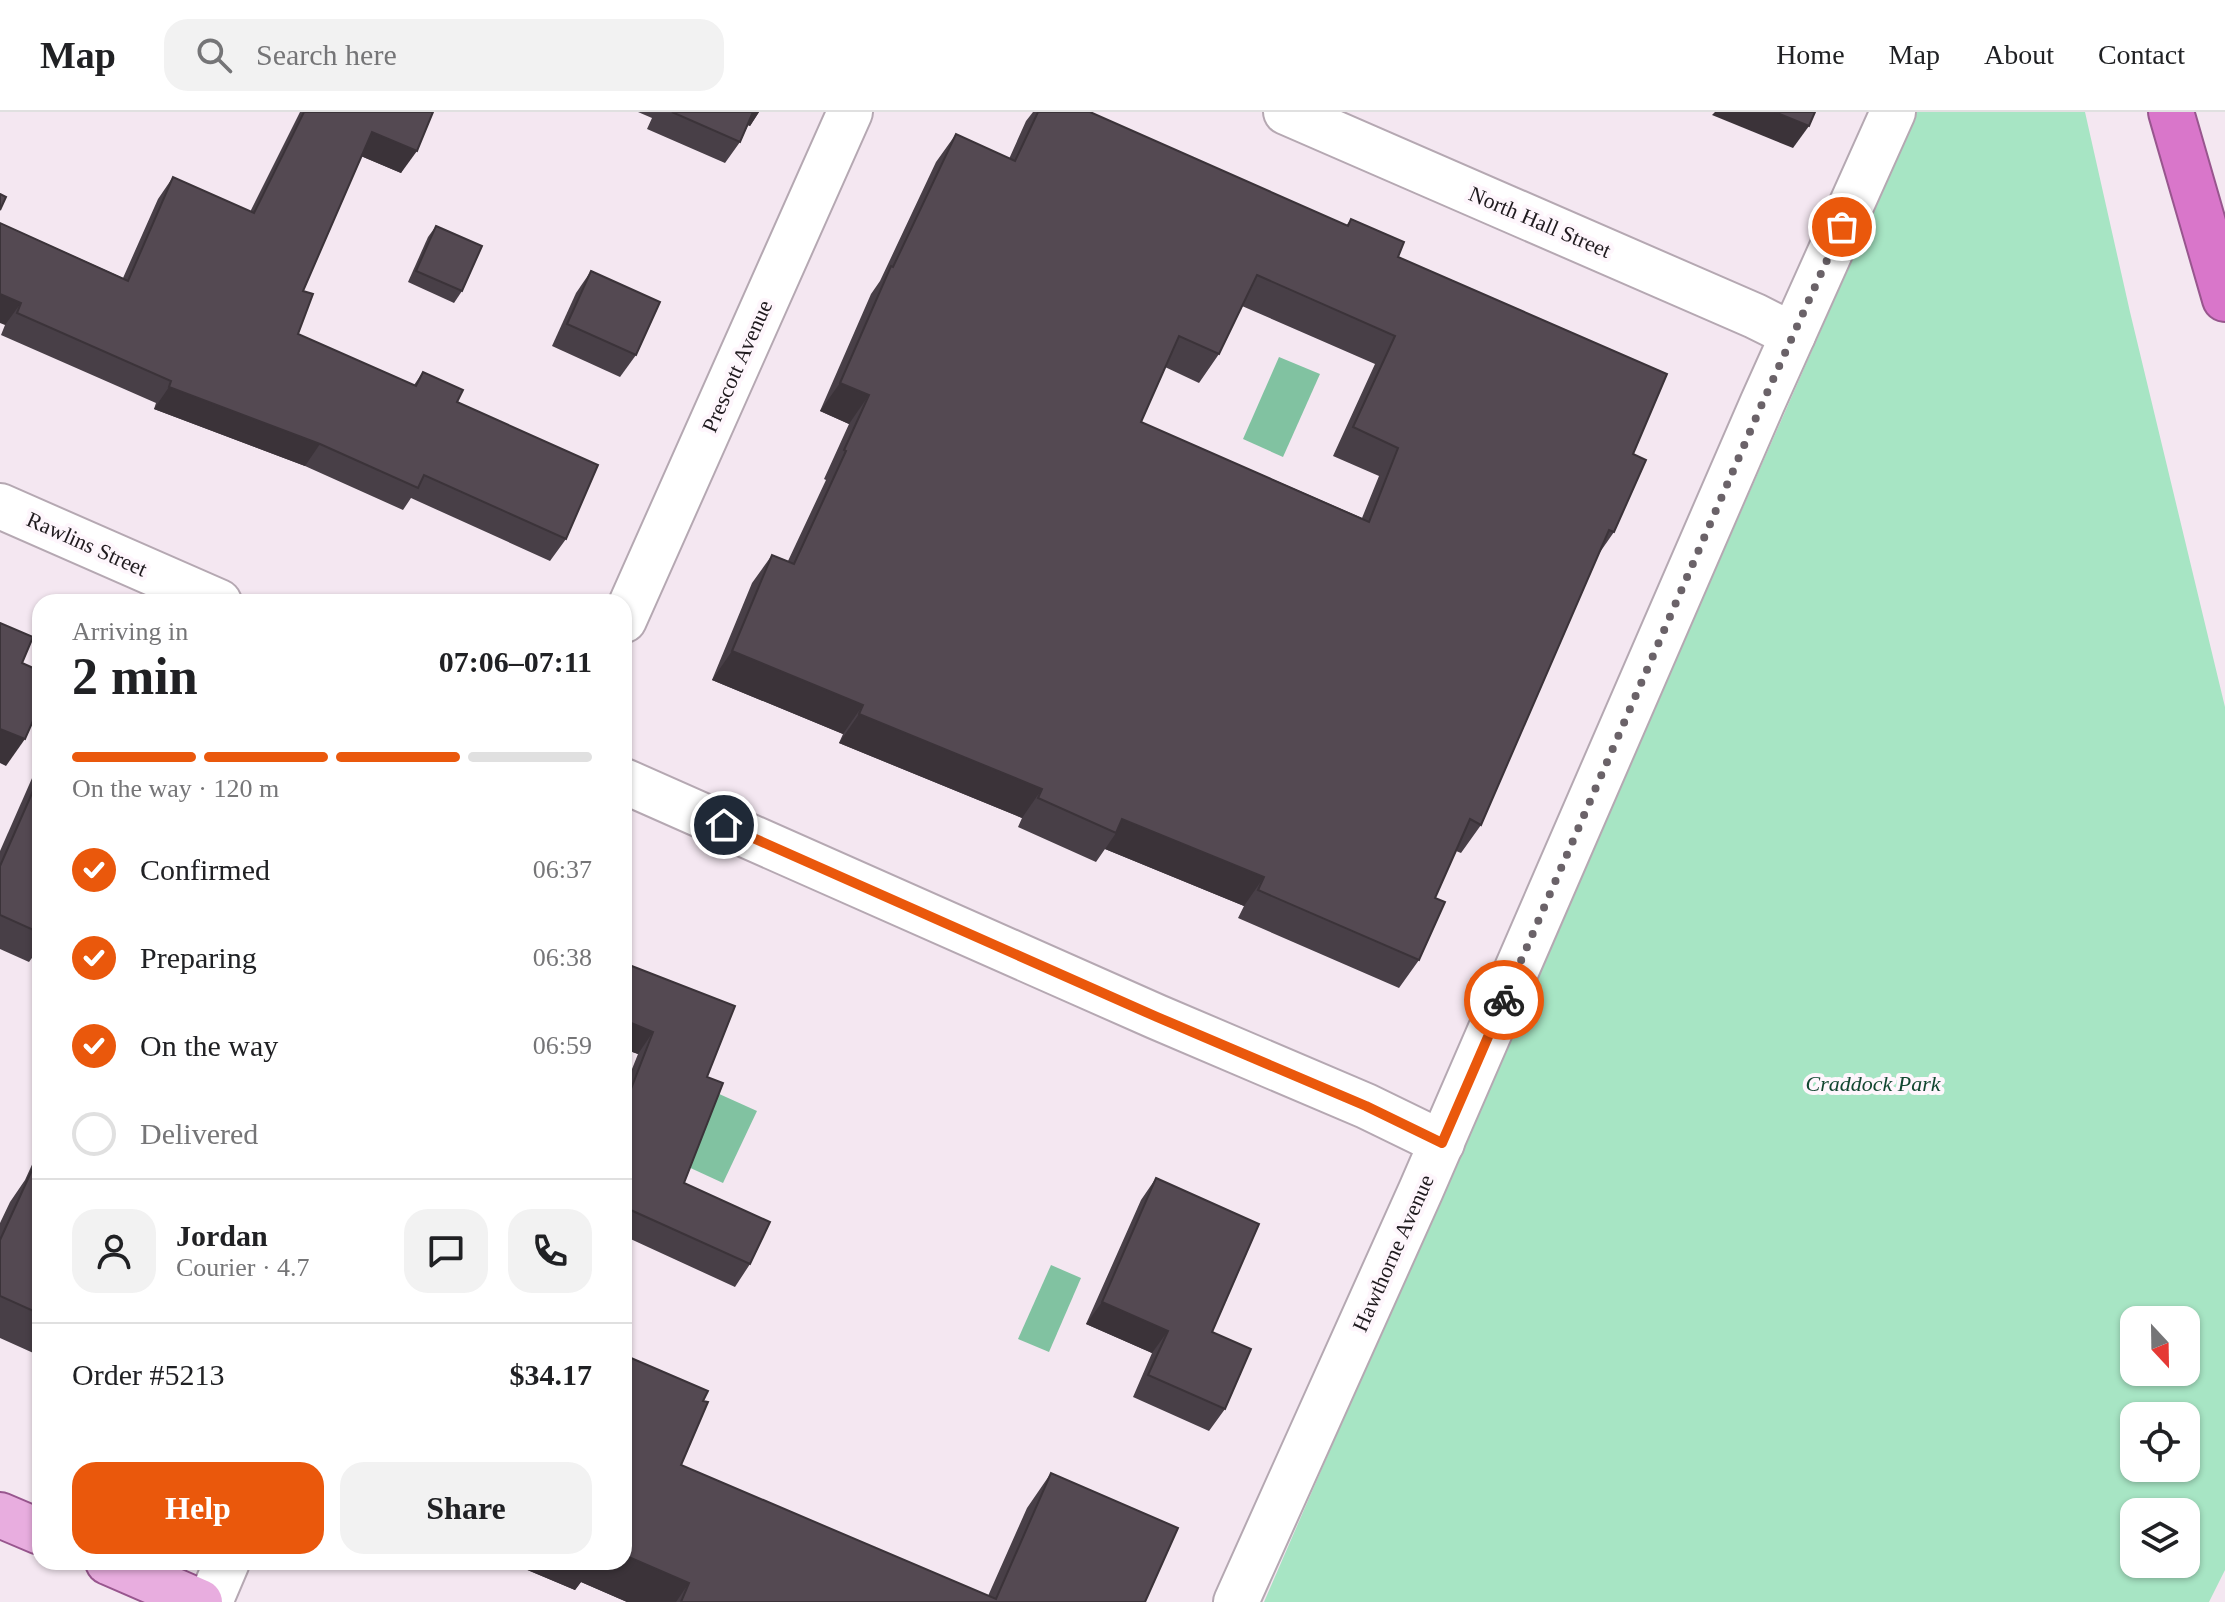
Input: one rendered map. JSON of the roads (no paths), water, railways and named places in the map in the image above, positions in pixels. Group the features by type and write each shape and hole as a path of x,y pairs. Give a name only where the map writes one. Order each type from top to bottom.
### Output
{"highway":[{"path":"2171,112 2225,299"}],"main road":[{"path":"0,1515 32,1529"},
{"path":"126,1570 200,1602"}],"street":[{"name":"Prescott Avenue","path":"632,602 850,112"},
{"name":"North Hall Street","path":"1286,112 1793,335"},
{"name":"Hawthorne Avenue","path":"1236,1602 1442,1143 1893,112"},
{"name":"Rawlins Street","path":"0,506 201,594"},
{"path":"632,785 1366,1106 1442,1143"},
{"path":"210,1602 224,1570"}],"park label":[{"name":"Craddock Park","path":"1873,1083"}]}
